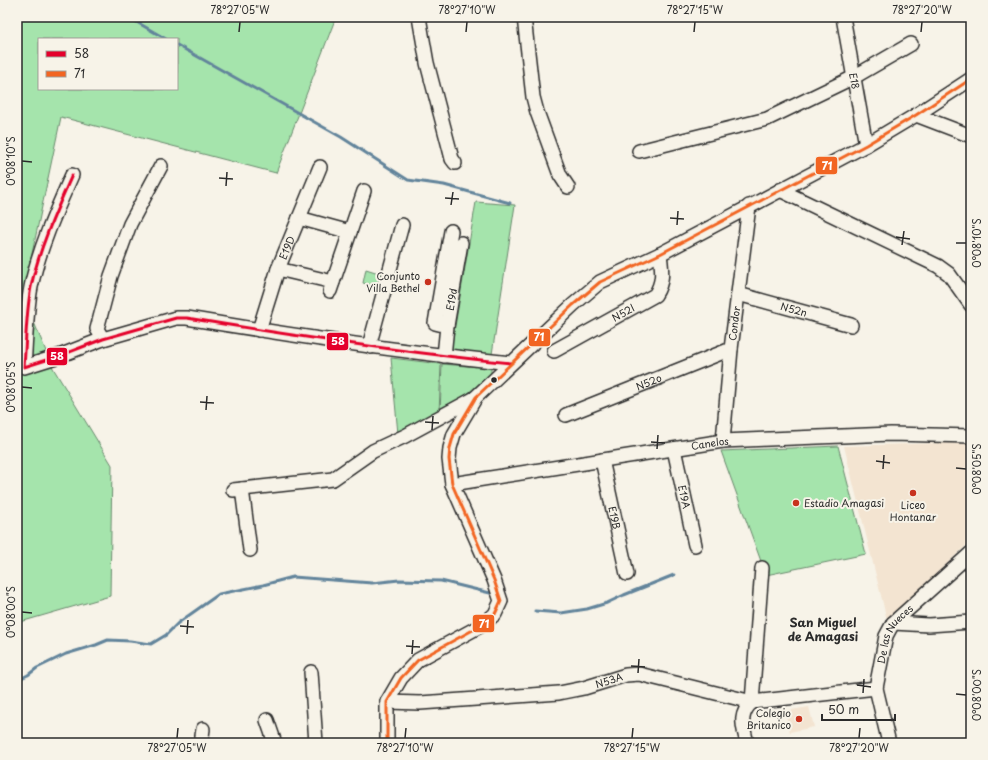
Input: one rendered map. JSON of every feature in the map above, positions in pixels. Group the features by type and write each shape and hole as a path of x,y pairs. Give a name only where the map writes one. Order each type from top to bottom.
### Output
{"street":[{"path":"419,17 427,63 452,159 455,163"},
{"path":"524,17 533,97 560,175 568,187"},
{"name":"E18","path":"844,17 866,145"},
{"path":"639,151 767,119 854,77 911,44"},
{"path":"386,743 387,702 401,678 418,660 482,625 495,614 501,601 494,580 452,484 449,459 452,441 454,434 476,397 572,305 600,282 660,254 866,145 916,115 971,79"},
{"path":"916,115 971,136"},
{"path":"103,339 97,329 111,276 130,224 161,166"},
{"name":"E19D","path":"259,330 278,269 320,167"},
{"path":"72,175 39,257 31,288 24,367 103,339 176,318 187,318 371,347 511,363"},
{"path":"780,190 938,266 949,274 971,305"},
{"path":"278,269 332,286 364,191"},
{"name":"Condor","path":"723,441 731,349 749,206"},
{"path":"299,218 350,232"},
{"path":"371,347 371,339 402,225"},
{"path":"447,326 435,322 451,231"},
{"name":"E19d","path":"444,356 447,326 461,243"},
{"name":"N52l","path":"554,351 655,295 660,288 663,275 660,254"},
{"name":"N52n","path":"738,294 851,325"},
{"name":"N52o","path":"566,415 731,349"},
{"path":"250,550 238,490 333,478 373,451 405,436 476,397"},
{"name":"Canelos","path":"452,484 723,441 891,434 971,436"},
{"name":"E19A","path":"674,449 695,545"},
{"name":"E19B","path":"602,460 627,574"},
{"name":"De las Nueces","path":"888,743 876,688 886,636 893,623 971,553"},
{"path":"747,743 743,726 743,714 752,702 762,568"},
{"path":"893,623 929,624 971,622"},
{"path":"311,672 316,743"},
{"name":"N53A","path":"387,702 420,704 559,693 584,688 626,675 639,674 752,702 876,688"},
{"path":"267,720 275,743"},
{"path":"201,743 203,729"}],"shaded area":[{"name":"Liceo Hontanar","path":"945,443 971,444 971,541 887,620 844,446"},
{"name":"Colegio Britanico","path":"809,707 814,727 790,732 785,711"}],"green space":[{"path":"17,17 336,17 276,173 61,117 23,296 53,368 112,465 110,596 17,623"},
{"path":"476,202 515,205 492,354 451,350"},
{"path":"366,269 385,275 380,288 363,283"},
{"path":"391,358 441,364 439,414 398,434"},
{"path":"442,364 491,368 491,373 467,394 440,413"},
{"name":"Estadio Amagasi","path":"838,446 866,554 766,575 721,451"}],"waterway":[{"path":"128,17 164,38"},
{"path":"178,46 341,137 408,180 444,185 510,203"},
{"path":"535,611 561,613 587,609 607,603 674,575"},
{"path":"17,680 28,675 37,668 66,654 108,640 151,644 166,635 178,623 219,594 293,577 372,583 399,580 441,581 490,593"}],"transit line":[{"name":"71","path":"387,743 387,702 401,678 418,660 482,625 495,614 501,601 494,580 452,484 449,459 450,448 454,434 476,397 573,305 600,282 660,254 866,145 916,115 971,79"},
{"name":"58","path":"72,175 48,230 34,273 28,307 24,367 59,356 103,339 176,318 187,318 389,349 511,363"}],"place":[{"name":"Conjunto Villa Bethel","path":"428,282"},
{"name":"Liceo Hontanar","path":"913,493"},
{"name":"Estadio Amagasi","path":"796,503"},
{"name":"Colegio Britanico","path":"799,719"}],"district":[{"name":"San Miguel de Amagasi","path":"823,630"}]}
